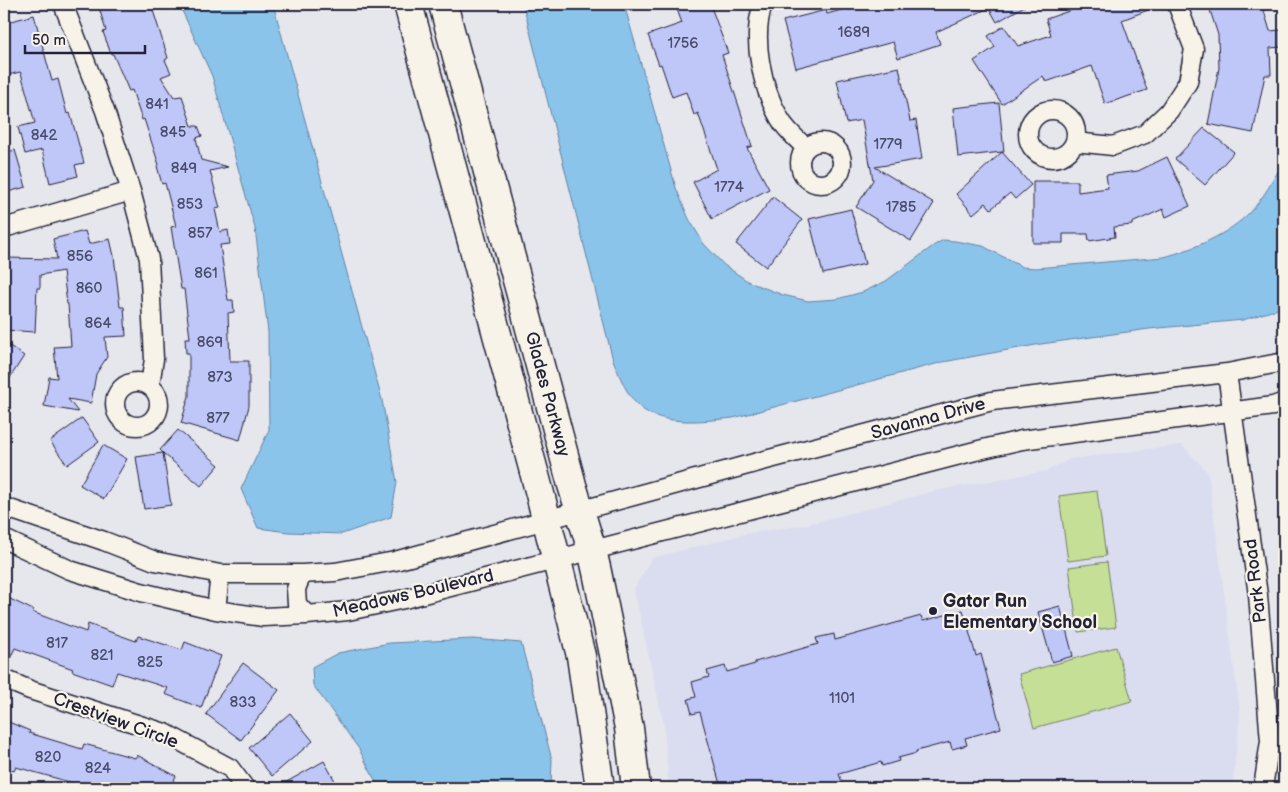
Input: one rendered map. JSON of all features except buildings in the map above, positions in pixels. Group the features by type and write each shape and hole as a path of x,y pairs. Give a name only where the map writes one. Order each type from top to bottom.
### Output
{"main road":[{"name":"Glades Parkway","path":"408,4 547,520 581,656 600,788"},
{"name":"Glades Parkway","path":"443,4 592,550 629,728 636,788"}],"street":[{"path":"63,4 105,111 131,191 149,259 154,359 150,385"},
{"path":"763,4 759,15 758,48 766,89 781,120 806,148"},
{"path":"1075,142 1113,146 1145,134 1170,111 1188,82 1194,49 1177,4"},
{"path":"4,228 131,191"},
{"name":"Savanna Drive","path":"580,511 762,461 992,402 1228,374 1284,362"},
{"name":"Park Road","path":"1228,374 1258,595 1270,742 1263,788"},
{"path":"592,550 1022,440 1232,412 1273,406 1284,402"},
{"name":"Meadows Boulevard","path":"4,507 154,561 220,574 335,572 395,561 580,511"},
{"name":"Meadows Boulevard","path":"4,540 70,570 141,592 216,610 263,617 348,611 592,550"},
{"path":"216,610 220,574"},
{"path":"302,574 296,589 296,604 307,615"},
{"name":"Crestview Circle","path":"4,679 30,690 165,733 230,768 245,788"}],"shaded area":[{"name":"Gator Run Elementary School","path":"1182,445 1208,473 1240,713 1232,788 669,788 664,725 634,589 652,558 750,533 805,525 939,490 1047,471 1070,459"}],"green space":[{"path":"1097,491 1106,556 1068,561 1059,496"},
{"path":"1107,562 1116,627 1078,632 1069,567"},
{"path":"1116,647 1132,701 1034,728 1019,674"}],"water":[{"path":"179,4 273,4 382,400 397,482 391,517 342,534 288,532 258,528 241,489 269,430 268,332 255,228 212,76"},
{"path":"523,4 624,4 676,188 689,219 704,244 724,265 749,282 783,295 808,301 837,299 863,292 886,281 943,240 983,246 1022,267 1036,268 1164,257 1210,240 1241,220 1260,201 1284,161 1284,307 1243,320 1149,329 1041,344 943,362 733,418 680,421 654,415 643,410 630,396 613,360"},
{"path":"473,639 521,643 552,760 551,788 379,788 359,749 313,685 312,667 338,653 390,643"}],"place":[{"name":"Gator Run Elementary School","path":"933,611"}]}
